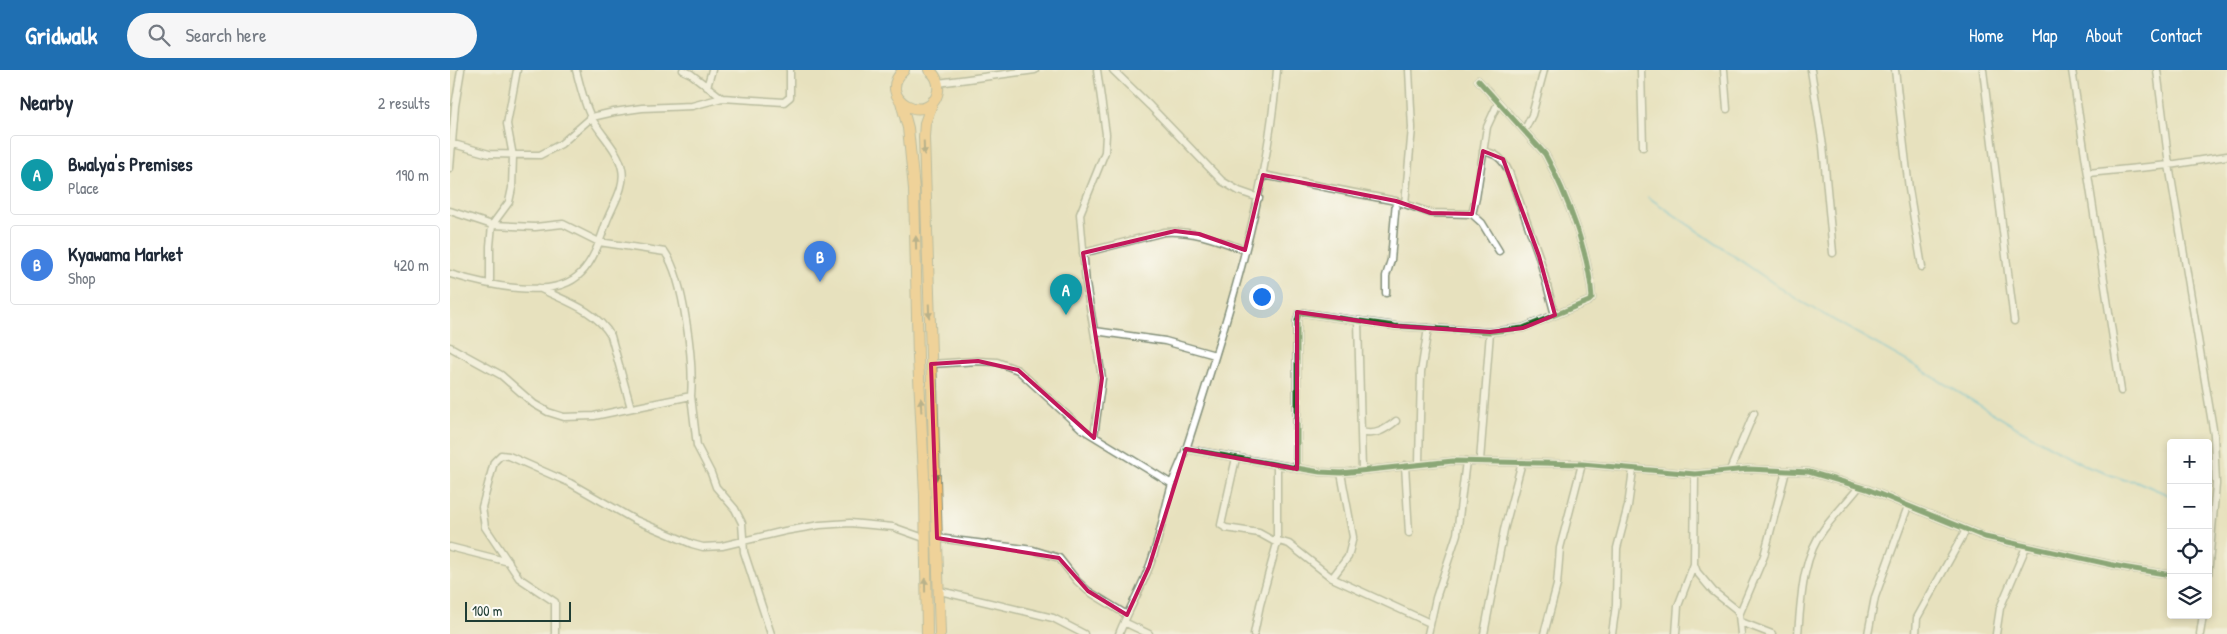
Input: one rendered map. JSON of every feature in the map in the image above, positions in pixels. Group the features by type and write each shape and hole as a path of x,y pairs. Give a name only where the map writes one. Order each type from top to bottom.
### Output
{"highway":[{"path":"904,70 898,77 895,86 897,95 902,102 909,107 918,109 933,101"},
{"path":"931,71 938,83 938,91 925,123 924,137 940,634"},
{"path":"902,102 908,128 914,189 918,358 925,495 924,538 927,634"}],"street":[{"path":"490,284 492,225 511,195 513,156 506,124 517,70"},
{"path":"450,274 514,288 538,288 570,282 586,266 599,242 619,192 622,168 608,139 592,117 576,70"},
{"path":"683,70 722,98"},
{"path":"707,87 712,70"},
{"path":"451,144 489,154 513,156 540,155 550,152 592,117 642,108 692,106 722,98 788,100 790,70"},
{"path":"938,83 1035,70"},
{"path":"1094,436 1102,378 1086,284 1080,214 1084,200 1101,165 1106,142 1097,70"},
{"path":"1113,70 1222,180 1238,191 1259,198"},
{"path":"1118,634 1149,567 1161,531 1172,484 1186,449 1245,250 1259,198 1275,104 1277,70"},
{"path":"1404,204 1412,128 1409,70"},
{"path":"1524,131 1535,106 1544,70"},
{"path":"1641,70 1643,146"},
{"path":"1724,70 1726,109"},
{"path":"1811,70 1823,146 1832,254"},
{"path":"1895,70 1909,189 1922,267"},
{"path":"1984,70 2014,321"},
{"path":"2072,70 2122,391"},
{"path":"2157,70 2169,165 2215,442 2214,519 2208,574"},
{"path":"450,168 458,71"},
{"path":"1298,469 1298,316 1304,313 1358,321 1490,332 1522,328 1589,301 1592,298 1590,281 1580,243 1562,188 1544,154 1478,80"},
{"path":"1472,214 1487,127 1498,103"},
{"path":"1483,151 1494,153 1503,159 1539,256 1555,315"},
{"path":"2088,173 2169,165 2227,156"},
{"path":"1263,175 1396,201 1431,213 1472,214 1482,224 1499,251"},
{"path":"1386,293 1386,276 1391,260 1396,201"},
{"path":"450,211 492,225 535,227 563,224 599,242 636,249 661,251 667,255 678,285 684,311 692,372 690,396 697,446 711,473 716,488 739,516 742,523 744,552 771,634"},
{"path":"1083,252 1158,233 1175,231 1199,234 1245,250"},
{"path":"538,288 589,312 606,328 613,342 631,408"},
{"path":"1358,321 1362,470"},
{"path":"1419,463 1421,372 1428,328"},
{"path":"1095,331 1166,341 1215,355"},
{"path":"1480,461 1490,332"},
{"path":"450,347 501,374 534,404 548,412 564,417 594,416 690,396"},
{"path":"931,364 978,361 997,362 1018,370 1070,420 1172,484"},
{"path":"1730,470 1754,413"},
{"path":"1361,432 1377,433 1396,421"},
{"path":"1186,449 1298,469 1341,473 1419,463 1466,461 1582,464 1632,470 1695,474 1730,470 1808,472 1859,486 1966,530 2008,544 2167,574"},
{"path":"555,634 555,602 523,582 485,527 482,513 494,462 501,455 509,456 570,483 633,519 692,544 712,547 742,542 785,531 820,525 850,523 893,527 924,538"},
{"path":"1236,458 1222,525 1226,528 1260,533 1278,543 1282,541 1289,544 1332,578 1430,623"},
{"path":"1428,634 1458,534 1466,461"},
{"path":"1484,634 1504,530 1522,462"},
{"path":"1544,634 1557,585 1560,548 1582,464"},
{"path":"1254,634 1260,605 1278,543 1277,465"},
{"path":"1404,465 1409,533"},
{"path":"1612,634 1616,605 1617,548 1628,506 1632,470"},
{"path":"1740,619 1764,556 1786,471"},
{"path":"1332,578 1348,556 1353,537 1341,473"},
{"path":"1676,634 1678,606 1694,564 1695,474"},
{"path":"1798,634 1805,576 1812,549 1823,529 1859,486"},
{"path":"1868,634 1875,597 1908,506"},
{"path":"1916,634 1917,618 1966,530"},
{"path":"937,538 1033,550 1059,558 1088,591 1127,614"},
{"path":"1996,634 2000,608 2026,546"},
{"path":"450,547 509,562"},
{"path":"1694,564 1697,572 1709,587 1732,605 1740,619 1742,634"},
{"path":"940,591 1001,607 1048,616 1084,634"},
{"path":"1740,619 1772,634"},
{"path":"2200,634 2202,619"},
{"path":"1124,622 1149,634"}],"highlighted area":[{"path":"1483,151 1503,159 1539,256 1555,315 1523,328 1490,332 1395,326 1297,312 1297,469 1186,449 1149,567 1127,615 1088,591 1059,558 937,538 931,364 978,361 1018,370 1094,438 1102,378 1083,253 1175,231 1199,234 1245,250 1263,175 1396,201 1431,213 1472,214"}],"waterway":[{"path":"1648,197 1798,300 1912,364 2019,429 2088,467 2125,480 2136,481 2167,494"}],"cycle path":[{"path":"1297,469 1297,321 1299,314 1304,313 1395,326 1490,332 1523,328 1589,301 1592,298 1586,262 1575,223 1561,186 1545,154 1478,80"},
{"path":"1186,449 1320,472 1341,473 1453,461 1582,464 1695,474 1748,469 1809,472 1867,489 1985,537 2122,567 2167,574"}],"place":[{"name":"Kyawama Market","path":"820,282"},
{"name":"Bwalya's Premises","path":"1066,315"}]}
